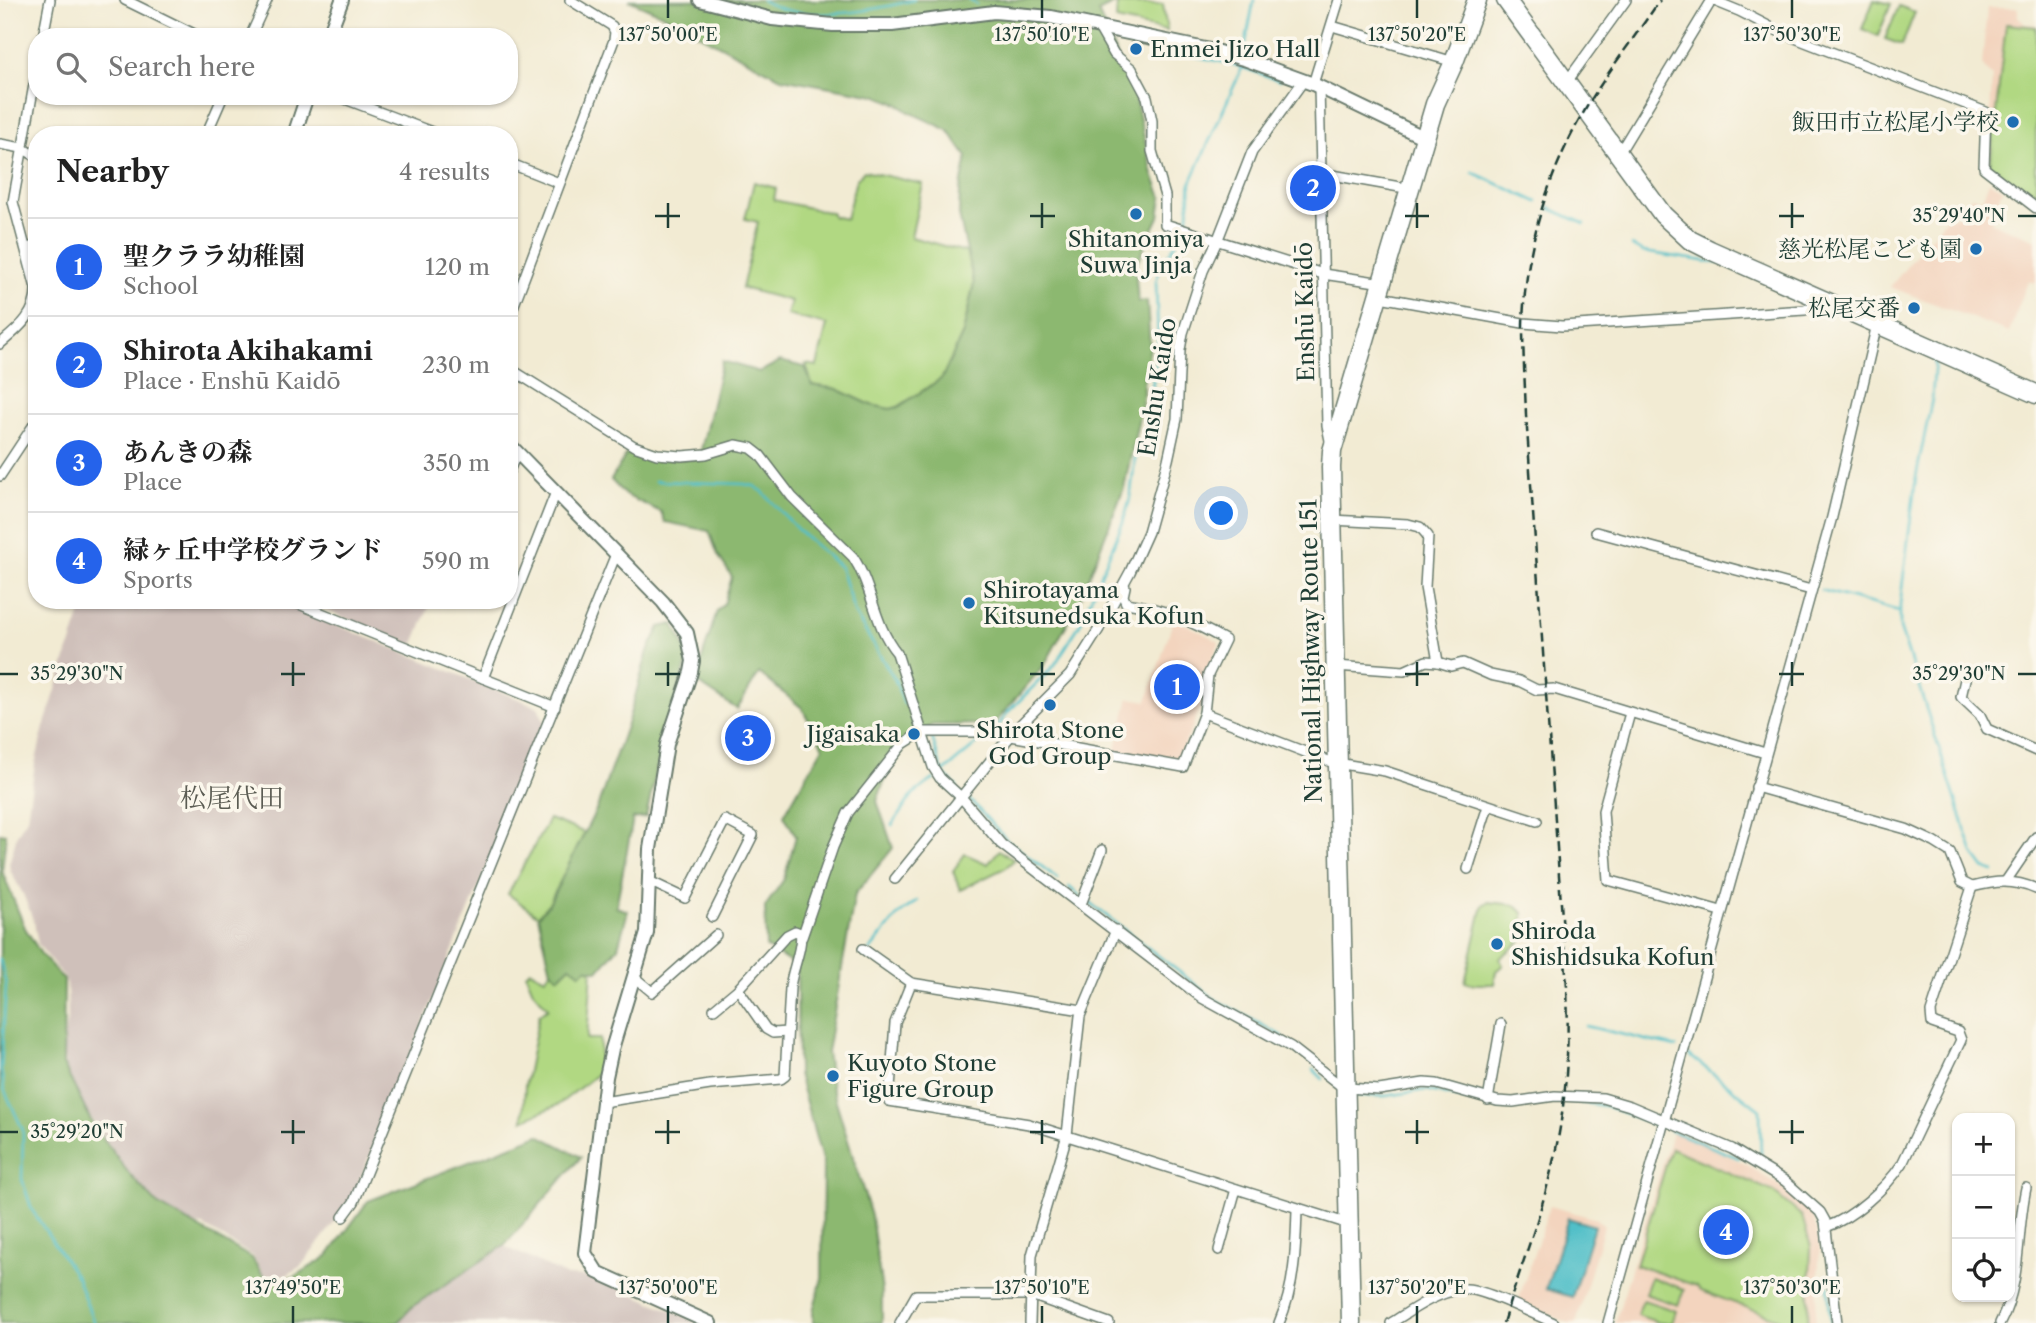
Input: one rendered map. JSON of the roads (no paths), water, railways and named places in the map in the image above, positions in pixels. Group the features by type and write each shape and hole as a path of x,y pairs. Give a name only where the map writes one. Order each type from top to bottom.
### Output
{"highway":[{"name":"National Highway Route 151","path":"1351,1323 1332,451 1435,104 1477,0"},
{"path":"1506,0 1663,215 1690,240 2036,394"}],"street":[{"path":"45,28 50,0"},
{"path":"125,0 182,28"},
{"path":"254,28 267,0"},
{"path":"331,28 342,0"},
{"path":"518,294 614,40 615,32 607,21 570,0"},
{"path":"700,0 772,19 821,24 892,25 994,12 1051,17 1214,51 1312,84 1425,138"},
{"name":"Enshū Kaidō","path":"1219,239 1252,152 1312,84 1339,0"},
{"path":"1566,83 1626,0"},
{"path":"1618,155 1712,0 1782,33 1986,112 1984,168 2036,208"},
{"path":"1098,26 1114,54 1132,69 1147,97 1152,121 1152,151 1165,196 1165,224 1323,274 1523,323 1562,326 1805,310 1813,307 1818,298"},
{"path":"1332,26 1454,62"},
{"name":"Enshū Kaidō","path":"1312,84 1321,173 1327,426 1332,451"},
{"path":"28,257 13,202 30,105"},
{"path":"210,126 219,105"},
{"path":"297,126 304,105"},
{"path":"361,105 416,126"},
{"path":"0,144 28,152"},
{"path":"518,167 559,183"},
{"path":"1321,173 1411,189"},
{"path":"21,229 28,243"},
{"name":"Enshu Kaido","path":"895,879 1010,737 1070,675 1130,572 1148,532 1168,460 1177,419 1183,333 1203,271 1219,239"},
{"path":"0,344 28,316"},
{"path":"1608,1323 1832,517 1877,324"},
{"path":"518,374 635,446 657,454 706,454 736,445 756,451 792,497 853,557 861,569 885,638 897,653 933,767 940,778 961,797 1002,844 1202,998 1291,1047 1347,1088 1393,1089 1424,1083 1437,1084 1488,1100 1513,1102 1555,1096 1603,1098 1630,1106 1732,1149 1785,1181 1821,1212 1826,1227 1837,1323"},
{"path":"0,476 28,432"},
{"path":"518,453 677,617 687,633 692,649 691,672 667,744 650,849 648,926 612,1049 584,1253 597,1272 710,1323"},
{"path":"518,589 556,492"},
{"path":"1332,520 1408,523 1420,527 1428,536 1425,587 1438,662"},
{"path":"1597,532 1811,590"},
{"path":"343,1217 354,1202 616,554"},
{"path":"1126,603 1123,596 1130,572"},
{"path":"603,1102 710,1085 781,1079 785,1076 792,973 833,847 848,813 903,744 922,732 989,732 1183,767 1204,713 1208,675 1224,640 1189,620 1146,606 1126,603 1114,609 1104,628 1099,629"},
{"path":"311,609 555,707"},
{"path":"483,678 510,609"},
{"path":"1336,666 1404,671 1426,661 1451,666 1463,663 1490,675 1519,681 1537,690 1554,689 1765,753"},
{"path":"1966,675 1961,697 1980,715 1987,729 2036,751"},
{"path":"1204,713 1338,764 1385,771 1537,821"},
{"path":"1630,713 1603,811 1608,880 1721,911"},
{"path":"1756,787 1906,829 1950,852 1962,882 1972,887 2014,881 2036,889"},
{"path":"1468,869 1488,806"},
{"path":"649,881 685,898 725,820 753,835 712,917"},
{"path":"2006,881 2036,837"},
{"path":"1081,904 1102,850"},
{"path":"1826,1227 1836,1224 1878,1193 1893,1178 1961,1040 1958,1032 1932,1023 1931,1012 1972,887"},
{"path":"1030,1323 1032,1255 1067,1135 1083,1010 1116,930"},
{"path":"714,1009 737,989 787,935 795,932 802,937"},
{"path":"634,977 652,992 716,935"},
{"path":"863,949 911,983 1083,1010"},
{"path":"911,983 895,1023 890,1101 1030,1124 1349,1224"},
{"path":"737,989 766,1030 773,1033 787,1032"},
{"path":"1488,1100 1501,1024"},
{"path":"2000,1323 2008,1306 2015,1275 2026,1188"},
{"path":"1219,1250 1236,1189"},
{"path":"1279,1323 1291,1294 1294,1276 1297,1209"},
{"path":"1391,1323 1444,1293 1463,1288 1479,1291 1554,1323"},
{"path":"900,1323 916,1295 1031,1295 1109,1323"}],"water":[{"path":"1568,1218 1594,1226 1572,1297 1546,1289"}],"waterway":[{"path":"762,0 778,8 816,14 836,14 914,0"},
{"path":"969,0 976,4"},
{"path":"1244,52 1254,0"},
{"path":"1055,26 1096,34"},
{"path":"1117,38 1156,47"},
{"path":"1190,55 1232,64 1279,80"},
{"path":"1187,225 1191,182 1242,68"},
{"path":"1472,172 1537,202"},
{"path":"1549,208 1585,224"},
{"path":"997,728 1008,712 1054,666 1080,624 1123,522 1130,499 1135,459 1145,442 1158,343 1156,282 1160,269 1182,233"},
{"path":"1632,246 1643,252 1718,263"},
{"path":"1935,357 1932,399 1916,477 1900,604 1900,628 1973,853 1984,868 1994,872"},
{"path":"655,481 744,484 762,491 797,529 840,567 855,614 895,680 904,704"},
{"path":"1821,590 1899,611"},
{"path":"932,737 942,771"},
{"path":"941,774 984,738"},
{"path":"944,775 957,787"},
{"path":"892,825 913,794 934,779"},
{"path":"968,798 1007,840 1058,879"},
{"path":"1069,887 1079,895"},
{"path":"870,950 898,915 917,901"},
{"path":"1090,903 1213,998 1282,1036"},
{"path":"0,959 6,985 1,1069 4,1089 23,1130 22,1179 32,1210 77,1278 94,1323"},
{"path":"1586,1026 1676,1047"},
{"path":"1689,1055 1760,1110 1761,1156"},
{"path":"1313,1069 1323,1079"},
{"path":"1354,1096 1386,1096 1426,1090 1502,1108 1557,1100"},
{"path":"1571,1101 1606,1106 1656,1125"},
{"path":"1671,1131 1739,1158"},
{"path":"1818,1216 1823,1244"},
{"path":"1828,1285 1831,1323"}],"railway":[{"path":"1503,1323 1549,1179 1562,1115 1567,1052 1567,987 1526,415 1523,324 1528,268 1540,213 1572,135 1612,68 1660,0"}],"place":[{"name":"Enmei Jizo Hall","path":"1136,49"},
{"name":"飯田市立松尾小学校","path":"2013,122"},
{"name":"Shirota Akihakami","path":"1313,188"},
{"name":"Shitanomiya Suwa Jinja","path":"1136,214"},
{"name":"慈光松尾こども園","path":"1976,249"},
{"name":"松尾交番","path":"1914,308"},
{"name":"Shirotayama Kitsunedsuka Kofun","path":"969,603"},
{"name":"聖クララ幼稚園","path":"1177,687"},
{"name":"Shirota Stone God Group","path":"1050,705"},
{"name":"Jigaisaka","path":"914,734"},
{"name":"あんきの森","path":"748,738"},
{"name":"Shiroda Shishidsuka Kofun","path":"1497,944"},
{"name":"Kuyoto Stone Figure Group","path":"833,1076"},
{"name":"緑ヶ丘中学校グランド","path":"1726,1232"}],"district":[{"name":"松尾代田","path":"232,798"}]}
